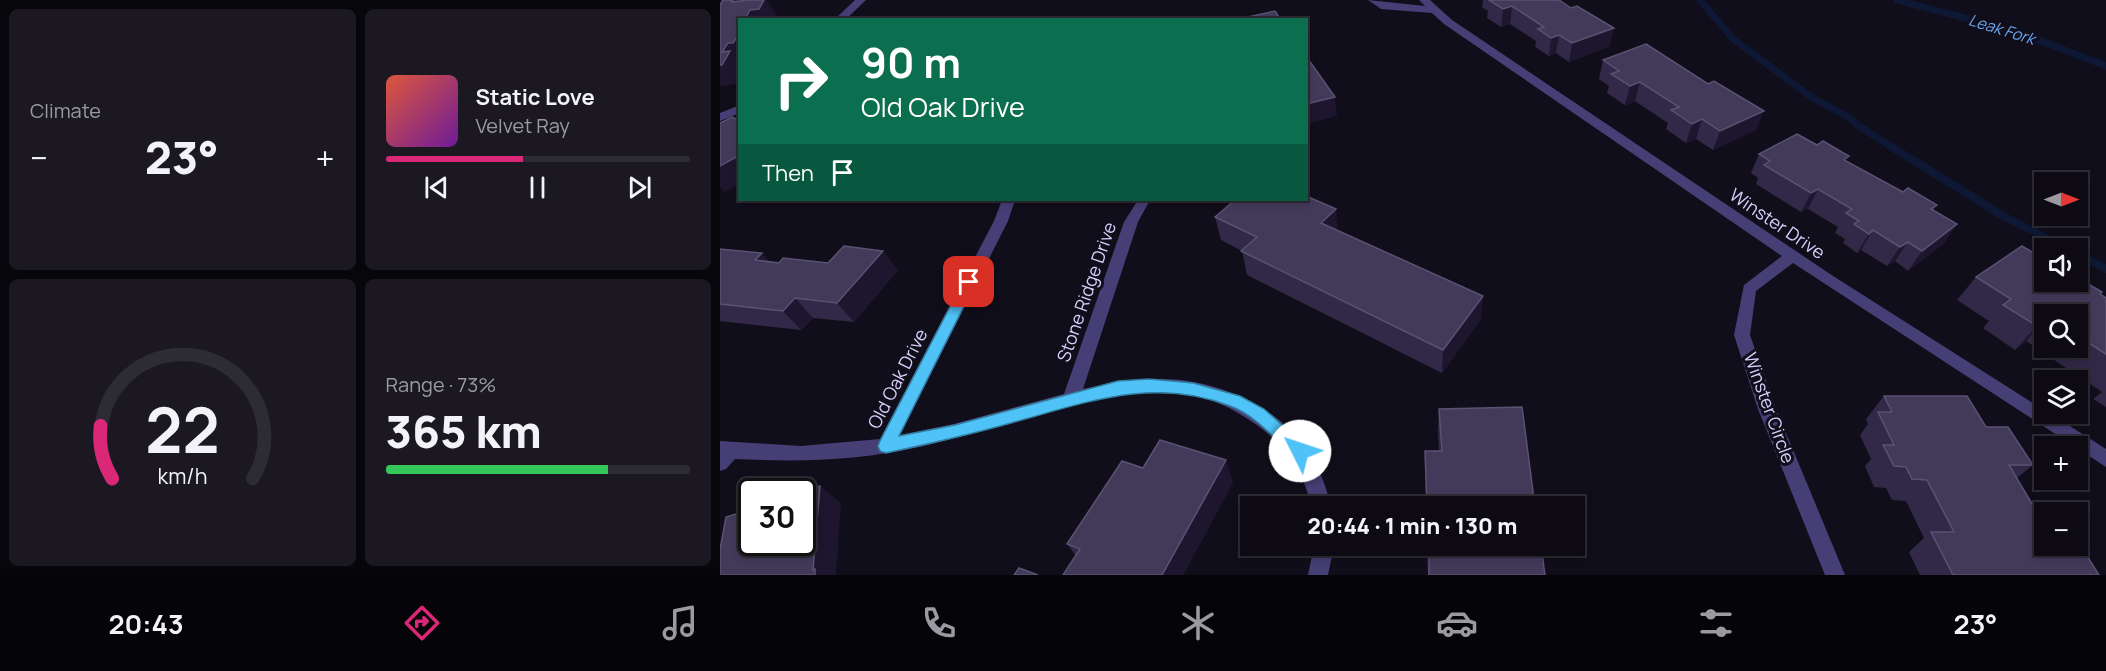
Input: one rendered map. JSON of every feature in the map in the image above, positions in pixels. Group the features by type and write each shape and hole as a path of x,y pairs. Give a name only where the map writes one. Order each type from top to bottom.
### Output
{"street":[{"path":"841,18 861,0"},
{"name":"Winster Drive","path":"1373,0 1381,6 1429,5 1546,90 1792,256 2106,459"},
{"path":"720,117 738,109"},
{"name":"Old Oak Drive","path":"886,446 1001,221 1008,201"},
{"name":"Stone Ridge Drive","path":"1071,399 1131,222 1143,201"},
{"name":"Winster Circle","path":"1792,256 1749,289 1742,335 1767,409 1835,575"},
{"path":"723,454 801,454 886,446 955,432 1118,388 1149,385 1193,389 1235,400 1258,414 1300,451 1314,476 1319,496"},
{"path":"1318,575 1322,556"}],"building":[{"path":"723,0 733,0 732,2 764,0 759,9 750,10 746,18 738,18 738,36 733,43 728,43 722,52 730,51 722,65 720,65 720,5"},
{"path":"1489,0 1559,0 1571,8 1577,6 1614,28 1572,43 1559,35 1551,38 1538,29 1544,27 1512,6 1503,9"},
{"path":"1275,11 1280,18 1243,18"},
{"path":"1646,44 1708,84 1714,81 1764,111 1720,131 1702,119 1692,124 1671,110 1679,107 1640,82 1630,86 1611,74 1619,71 1603,60"},
{"path":"1308,59 1335,97 1308,104"},
{"path":"732,117 738,120 738,156 720,166 720,123"},
{"path":"1797,134 1817,145 1823,141 1849,156 1844,160 1903,192 1908,188 1937,205 1931,209 1957,224 1922,251 1908,242 1900,247 1873,230 1869,234 1854,224 1859,221 1846,213 1852,209 1818,189 1811,193 1764,165 1770,161 1759,154"},
{"path":"1308,197 1336,209 1321,223 1483,296 1443,350 1241,251 1257,237 1215,217 1234,201 1308,201"},
{"path":"844,246 883,251 837,303 795,298 783,311 720,304 720,249 762,253 755,260 779,263 783,258 828,263"},
{"path":"2022,246 2034,253 2034,292 2088,292 2088,284 2102,292 2100,294 2106,298 2106,354 2088,342 2088,304 2034,304 2034,324 2003,305 2011,299 1976,277"},
{"path":"1884,396 1967,396 1986,427 2008,427 2033,465 2009,465 2034,507 2034,556 2087,556 2099,575 1953,575 1931,532 1954,532 1927,480 1912,479 1906,467 1894,466 1883,445 1894,445 1878,412 1892,412"},
{"path":"1522,407 1534,496 1427,496 1425,451 1442,451 1439,409"},
{"path":"1160,440 1226,460 1162,575 1063,575 1080,549 1067,544 1122,461 1143,468"},
{"path":"820,486 816,534 816,487"},
{"path":"738,513 738,556 814,556 815,575 720,575 720,550 726,517"},
{"path":"1429,556 1542,556 1545,575 1429,575"},
{"path":"1019,568 1038,575 1014,575"}],"waterway":[{"path":"1700,0 1733,39 1811,97 1850,118 1892,147"},
{"name":"Leak Fork","path":"1897,0 2018,32 2106,66"},
{"path":"1890,146 2005,217 2046,238"},
{"path":"2088,259 2106,269"}],"route":[{"path":"969,282 886,446 955,432 1118,388 1149,385 1193,389 1235,400 1258,414 1300,451"}]}
